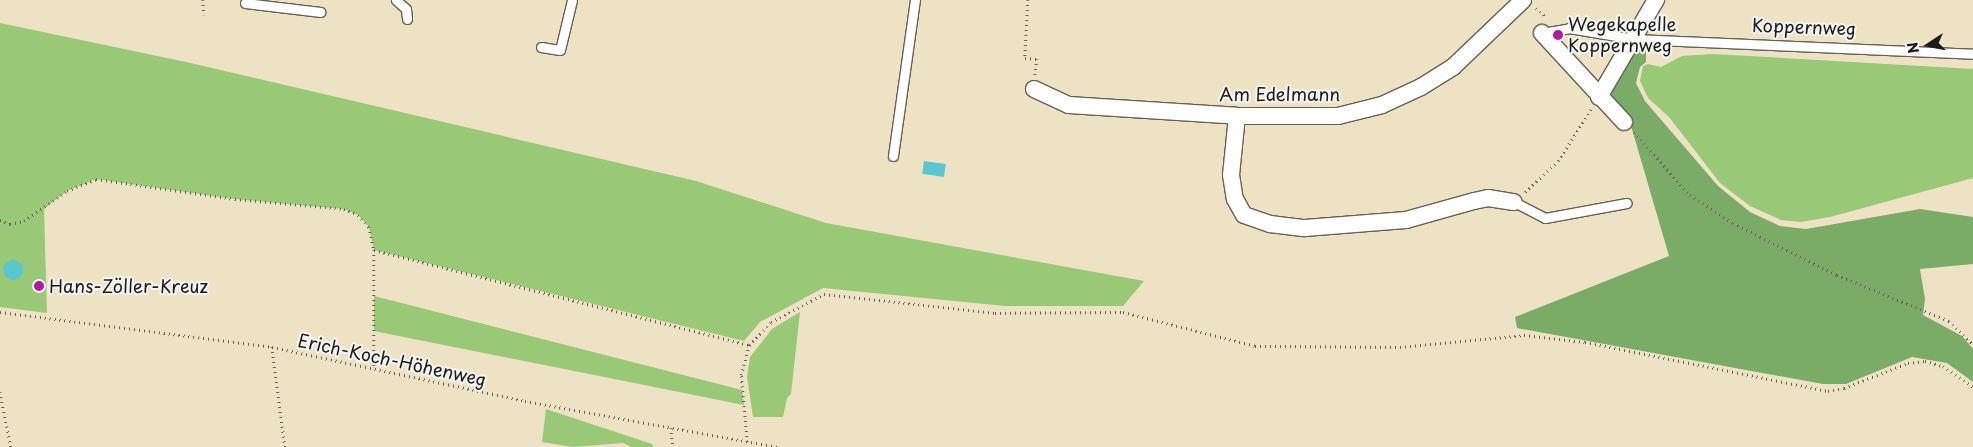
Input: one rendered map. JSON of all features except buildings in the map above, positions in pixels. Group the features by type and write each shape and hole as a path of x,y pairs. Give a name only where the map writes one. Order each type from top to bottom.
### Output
{"street":[{"path":"1599,97 1656,0"},
{"name":"Am Edelmann","path":"1034,89 1069,105 1237,116 1338,116 1382,105 1421,87 1453,67 1528,2"},
{"path":"1542,33 1624,122"},
{"path":"1237,116 1230,175 1235,199 1244,215 1270,224 1305,228 1406,220 1488,198 1514,202"}],"lane":[{"path":"396,0 406,9 407,19"},
{"path":"541,47 560,50 572,0"},
{"path":"893,156 915,0"},
{"path":"245,3 297,4 320,12"},
{"name":"Koppernweg","path":"1542,33 1569,28 1634,40 1973,54"},
{"path":"1514,202 1545,218 1627,203"}],"path":[{"path":"203,0 204,15"},
{"path":"1028,0 1025,58 1037,60 1034,89"},
{"path":"1528,2 1544,15 1542,33"},
{"path":"1514,202 1558,161 1599,97"},
{"path":"1624,122 1690,195 1719,214 1837,275 1948,321 1973,344"},
{"path":"0,220 10,224 24,221 85,182 110,180 235,200 344,208 358,215 370,227 374,250 374,367"},
{"path":"374,250 749,345"},
{"path":"747,442 741,376 749,345 771,322 824,294 996,313 1123,312 1255,346 1400,347 1524,335 1585,342 1828,391 1844,388 1908,363 1925,361 1943,366 1973,387"},
{"name":"Erich-Koch-Höhenweg","path":"0,312 272,347 374,367 526,401 777,447"},
{"path":"272,347 285,447"},
{"path":"0,392 11,447"},
{"path":"671,428 673,447"}],"green space":[{"path":"0,23 186,62 696,181 826,223 1144,281 1123,306 1005,306 823,288 760,322 744,341 374,250 369,227 358,215 344,209 235,199 96,179 67,191 44,209 47,313 0,307"},
{"path":"1635,45 1646,49 1646,62 1640,67 1636,83 1645,101 1718,186 1750,212 1780,226 1806,229 1920,209 1973,217 1973,264 1920,269 1925,299 1923,315 1962,336 1973,349 1973,382 1947,363 1912,357 1846,384 1823,384 1517,328 1515,317 1669,256 1629,119 1610,100 1611,90"},
{"path":"1713,54 1973,69 1973,178 1830,217 1801,222 1781,220 1750,206 1720,183 1669,117 1648,98 1640,81 1643,66 1648,64 1661,67 1682,56"},
{"path":"374,296 742,390 744,405 374,331"},
{"path":"800,312 791,394 787,398 783,417 753,417 747,377 750,357 772,329"},
{"path":"546,409 652,444 653,447 631,447 623,443 573,447 542,442"}],"water":[{"path":"924,161 946,164 944,177 922,174"},
{"path":"13,260 20,263 23,270 20,277 13,280 6,277 3,270 6,263"}],"place":[{"name":"Wegekapelle Koppernweg","path":"1558,35"},
{"name":"Hans-Zöller-Kreuz","path":"39,286"}]}
